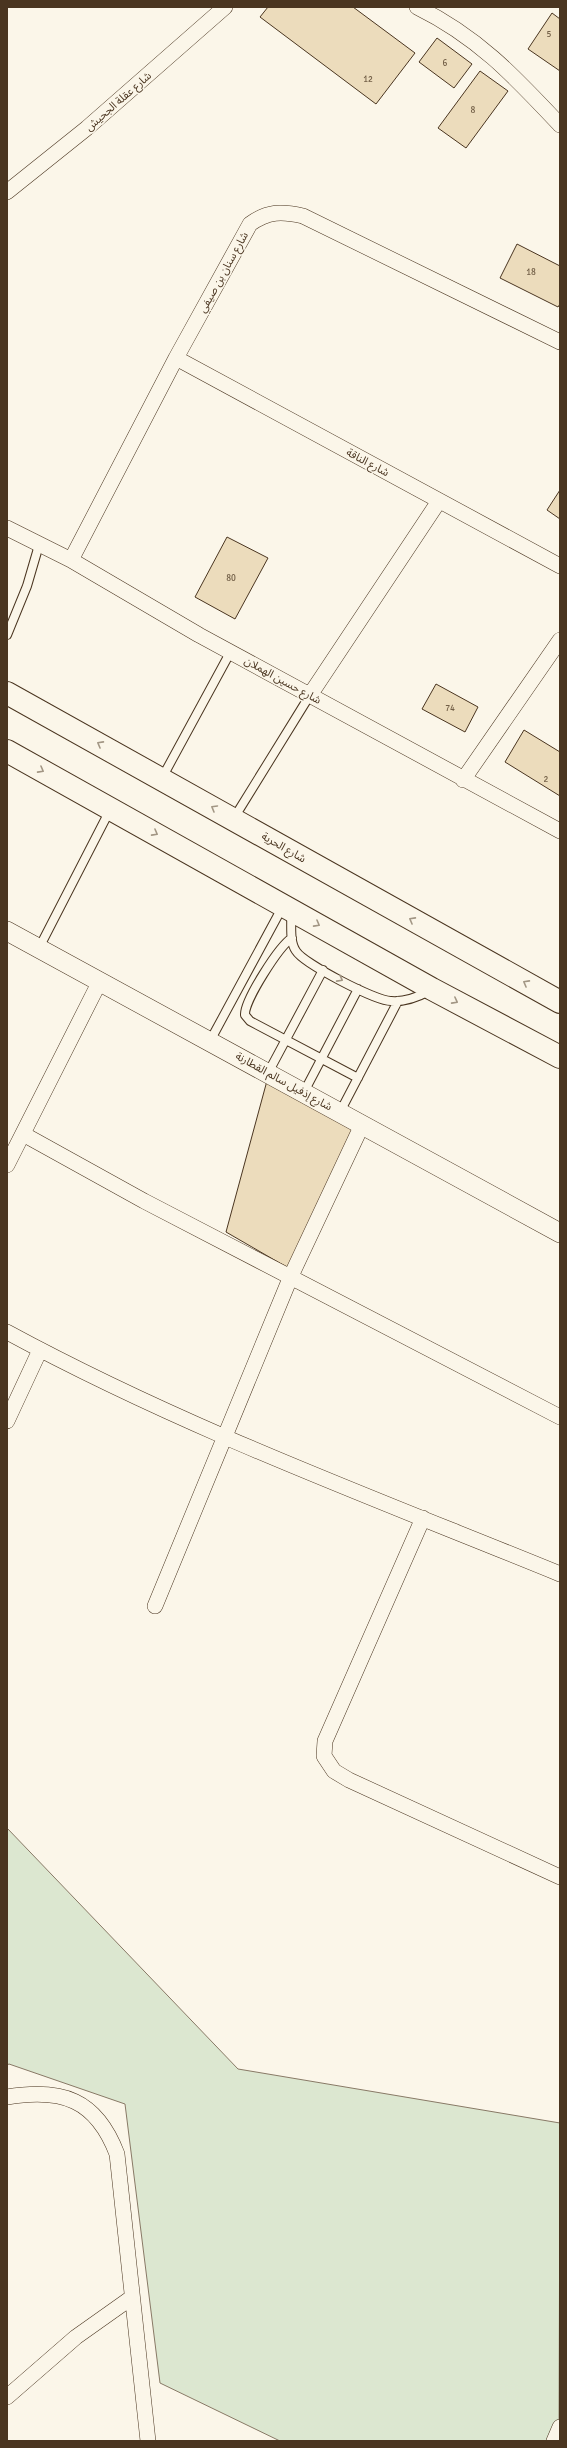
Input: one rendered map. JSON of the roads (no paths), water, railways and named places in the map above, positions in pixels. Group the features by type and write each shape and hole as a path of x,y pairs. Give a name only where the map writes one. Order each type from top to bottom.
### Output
{"highway":[{"name":"شارع الحرية","path":"7,693 162,778 560,1002"},
{"path":"7,751 432,989 560,1057"}],"street":[{"name":"شارع عقلة الجحيش","path":"7,192 87,128 225,7"},
{"path":"417,7 468,37 494,56 560,125"},
{"name":"شارع سنان بن صيفي","path":"71,560 176,358 250,224 262,216 274,212 288,212 303,216 560,342"},
{"name":"شارع الناقة","path":"176,358 560,566"},
{"path":"310,695 439,501"},
{"name":"شارع حسين الهملان","path":"7,528 71,560 310,695 560,832"},
{"path":"463,780 560,640"},
{"name":"شارع إذفيل سالم القطارنة","path":"7,931 560,1233"},
{"path":"7,1165 100,981"},
{"path":"156,1606 291,1276 362,1125"},
{"path":"23,1134 144,1201 560,1417"},
{"path":"7,1332 102,1382 225,1438 560,1574"},
{"path":"7,1421 40,1350"},
{"path":"423,1518 325,1741 324,1756 334,1771 349,1780 560,1877"},
{"path":"7,2098 41,2093 59,2096 78,2102 90,2110 102,2123 117,2154 131,2298 148,2441"},
{"path":"7,2397 76,2337 131,2298"},
{"path":"554,2441 560,2426"}],"lane":[{"path":"7,635 27,586 39,545"},
{"path":"162,778 231,651"},
{"path":"234,819 310,695"},
{"path":"39,948 110,809"},
{"path":"287,907 292,938 297,953 322,970 382,1000 398,1001 416,997 432,989"},
{"path":"210,1041 287,907"},
{"path":"292,938 276,953 245,1012 250,1021 358,1078"},
{"path":"268,1073 322,970"},
{"path":"304,1092 358,989"},
{"path":"340,1112 398,1001"}]}
